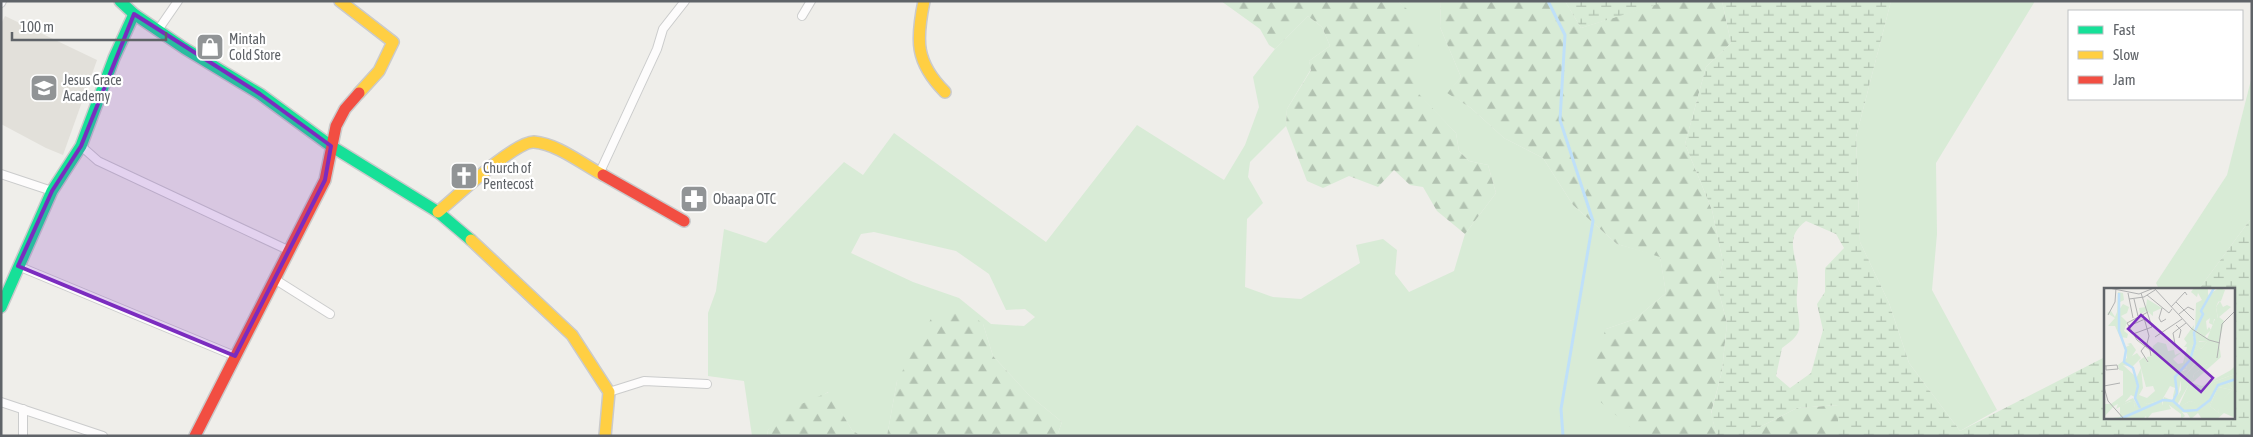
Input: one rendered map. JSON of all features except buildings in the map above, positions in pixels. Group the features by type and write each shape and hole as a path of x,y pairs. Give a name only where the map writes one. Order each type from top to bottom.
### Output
{"street":[{"path":"120,1 134,14 260,94 331,146 438,212 489,255 572,335 609,392 605,436"},
{"path":"158,30 178,1"},
{"path":"195,436 276,280 325,180 336,126 345,109 379,71 393,42 340,1"},
{"path":"599,174 656,49 663,28 685,1"},
{"path":"802,16 811,1"},
{"path":"924,1 918,24 920,56 929,77 945,92"},
{"path":"1,307 52,191 81,146 114,58 134,14"},
{"path":"438,212 508,154 531,142 548,145 684,221"},
{"path":"81,146 98,161 290,251"},
{"path":"1,174 52,191"},
{"path":"18,266 235,356"},
{"path":"276,280 330,314"},
{"path":"609,392 644,381 707,384"},
{"path":"1,402 103,436"},
{"path":"23,409 24,436"}],"highlighted area":[{"path":"134,14 260,94 331,146 325,180 235,356 18,266 52,191 81,146"}],"shaded area":[{"name":"Jesus Grace Academy","path":"5,16 97,60 63,155 1,124 1,24"}],"green space":[{"path":"1221,1 1398,1 1408,10 1419,31 1416,91 1456,133 1459,151 1469,161 1488,165 1496,193 1465,234 1437,211 1423,187 1410,185 1394,170 1378,187 1349,176 1323,188 1307,181 1286,126 1287,109 1311,70 1309,61 1330,46 1322,27 1308,16 1275,49 1269,45 1260,29"},
{"path":"1398,1 1441,1 1440,27 1461,77 1448,93 1471,108 1504,138 1543,158 1573,205 1617,244 1660,256 1666,293 1635,319 1606,329 1638,434 1648,436 1057,436 1062,422 1029,395 993,356 983,324 897,381 887,436 861,436 852,430 828,392 768,430 767,436 752,436 744,381 708,376 708,313 716,291 724,229 766,243 844,162 863,175 894,133 1046,242 1137,125 1224,180 1245,145 1259,107 1253,77 1275,49 1308,16 1322,27 1330,46 1309,61 1311,69 1287,109 1286,126 1250,162 1248,177 1263,203 1247,219 1245,287 1273,297 1301,299 1360,263 1356,245 1383,239 1397,250 1395,274 1409,292 1454,271 1465,234 1496,193 1488,165 1469,161 1459,151 1456,133 1415,91 1417,55 1415,31 1406,10","holes":["874,232 956,251 989,274 1006,310 1025,309 1035,317 1024,326 991,324 959,298 913,282 851,253 861,234"]},
{"path":"1441,1 1565,1 1581,28 1662,2 1722,1 1731,43 1706,67 1685,144 1712,210 1723,262 1717,285 1727,323 1722,371 1711,413 1717,436 1648,436 1638,434 1596,398 1593,360 1606,329 1635,319 1666,293 1660,257 1617,244 1573,205 1543,158 1504,138 1471,108 1447,93 1461,77 1440,27"},
{"path":"1565,1 1668,1 1581,28"},
{"path":"1722,1 1891,1 1856,137 1860,242 1889,303 1909,363 1960,431 2104,358 2104,420 2236,420 2236,288 2200,288 2252,217 2252,436 1838,436 1838,405 1797,408 1742,436 1717,436 1711,414 1722,371 1727,323 1717,285 1723,262 1712,210 1685,144 1706,67 1731,43","holes":["1806,221 1836,234 1844,248 1825,268 1825,292 1817,304 1823,330 1811,373 1790,388 1776,376 1782,348 1794,338 1799,330 1798,278 1793,247 1795,234"]},
{"path":"1891,1 2035,1 1936,163 1937,234 1932,290 1997,410 1960,431 1909,363 1889,303 1860,242 1856,137"},
{"path":"2252,76 2252,217 2200,288 2158,288 2156,283 2227,175"},
{"path":"965,309 983,324 993,356 1029,395 1062,422 1057,436 887,436 897,381 932,317"},
{"path":"829,392 852,430 861,436 767,436 768,430 799,405"},
{"path":"1839,405 1838,436 1742,436 1797,408"}],"waterway":[{"path":"1548,1 1565,35 1560,120 1593,221 1561,409 1563,436"}],"traffic: fast":[{"path":"120,1 134,14 184,48 260,94 331,146 438,212 471,240"},
{"path":"1,307 52,191 81,146 114,58 134,14"}],"traffic: slow":[{"path":"340,1 393,42 379,71 359,93"},
{"path":"924,1 919,39 920,50 928,71 945,92"},
{"path":"438,212 500,160 525,144 534,142 552,146 603,175"},
{"path":"471,240 572,335 609,392 605,436"}],"traffic: jam":[{"path":"195,436 325,180 336,126 345,109 359,93"},
{"path":"603,175 684,221"}],"place":[{"name":"Mintah Cold Store","path":"210,47"},
{"name":"Jesus Grace Academy","path":"44,88"},
{"name":"Church of Pentecost","path":"464,176"},
{"name":"Obaapa OTC","path":"694,199"}]}
